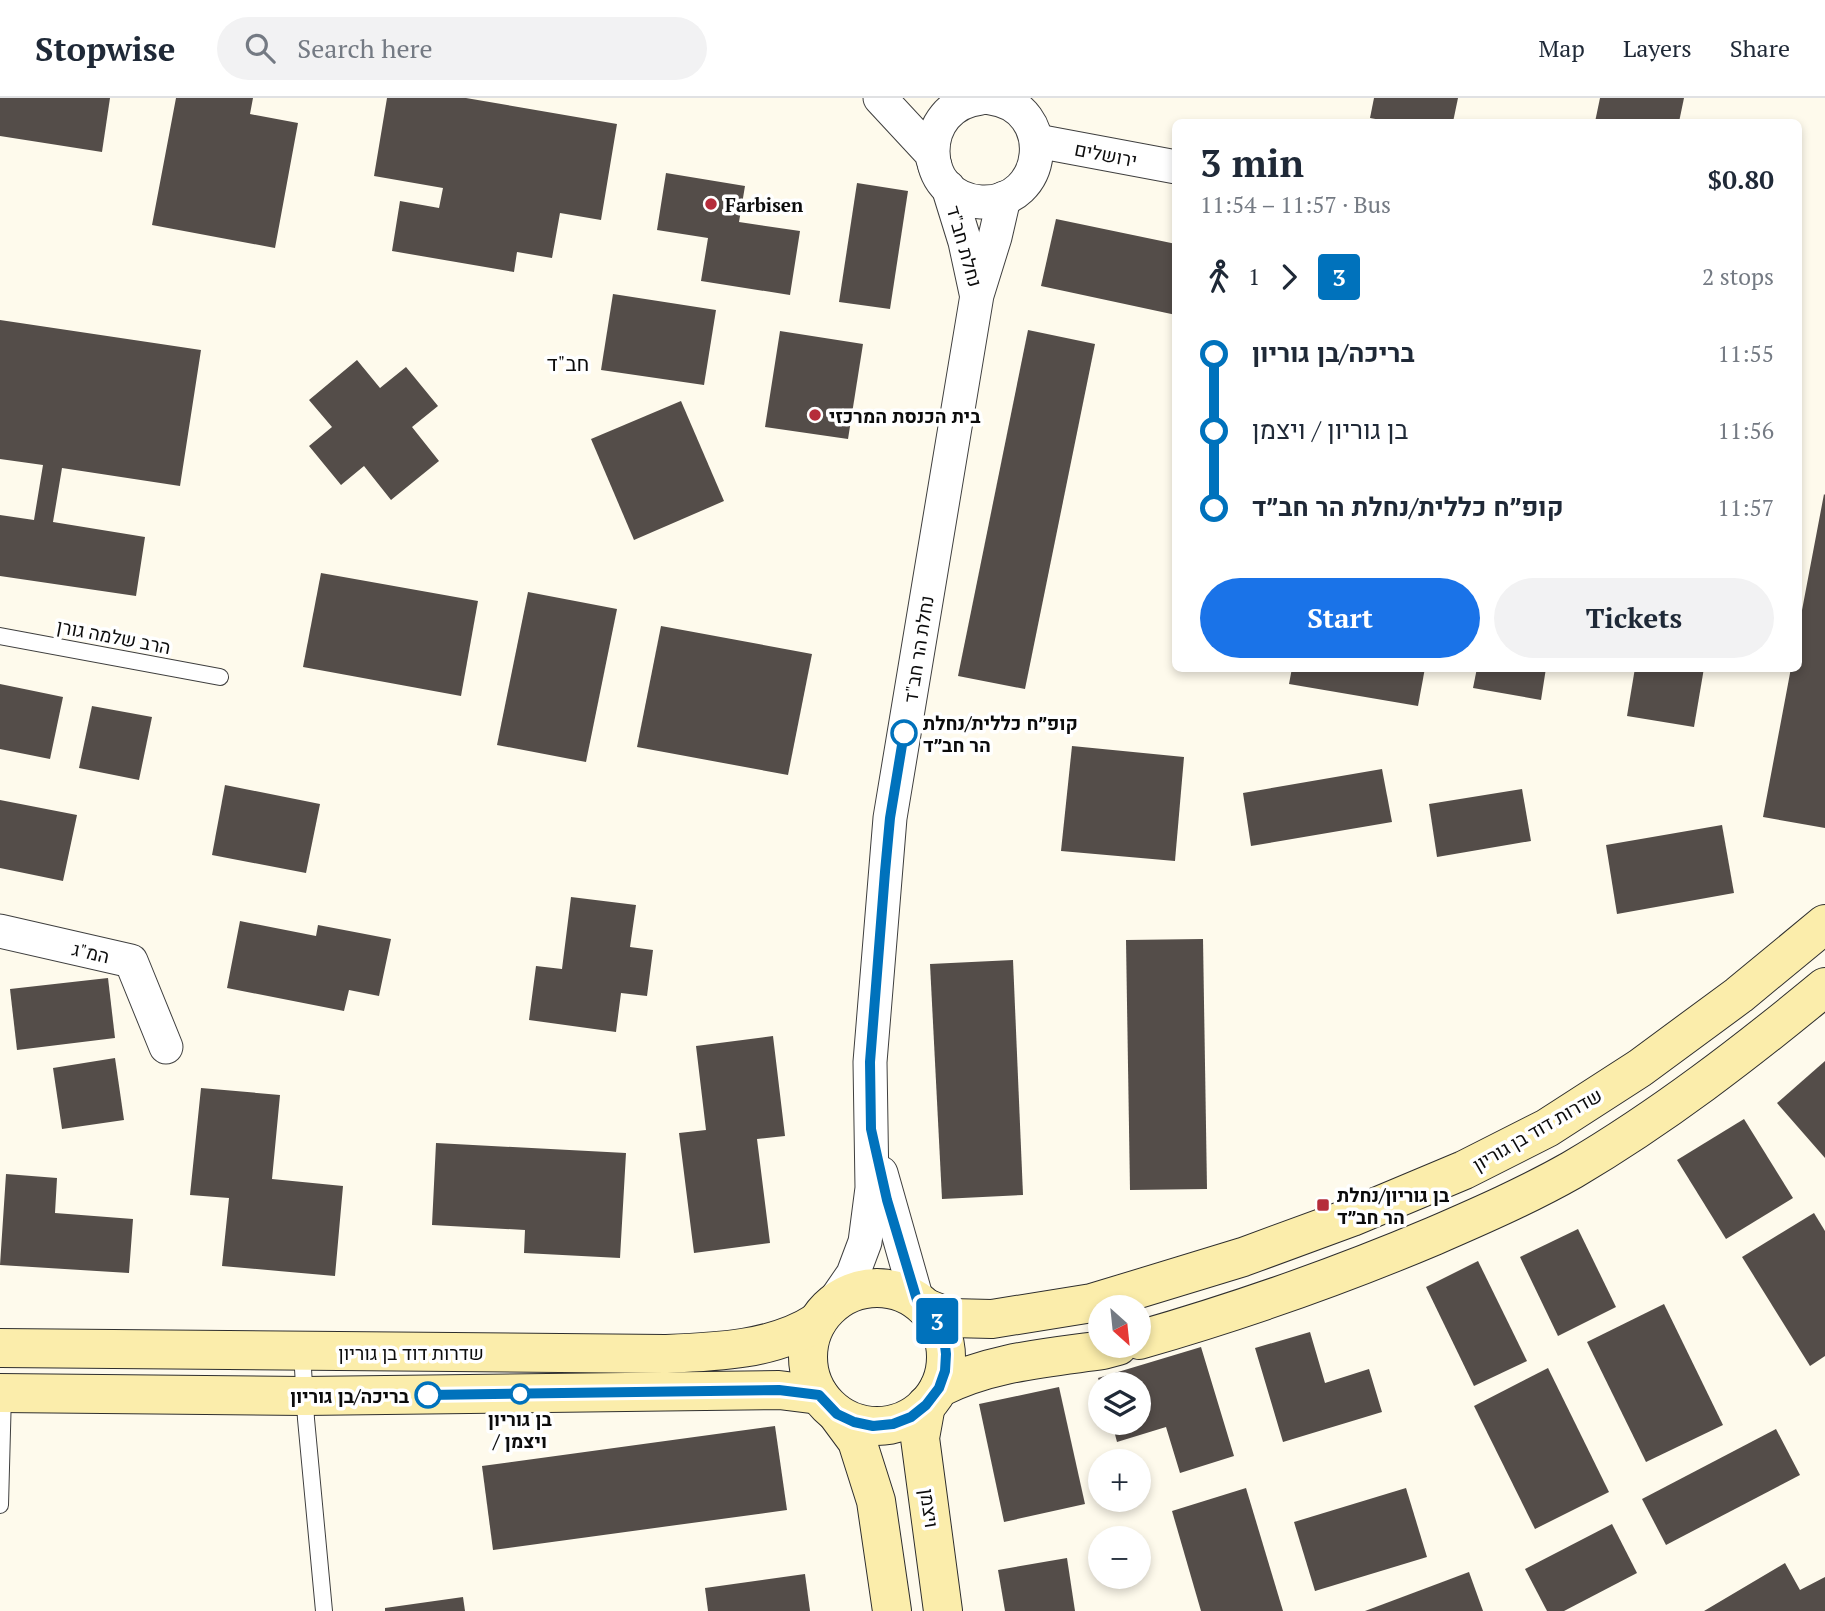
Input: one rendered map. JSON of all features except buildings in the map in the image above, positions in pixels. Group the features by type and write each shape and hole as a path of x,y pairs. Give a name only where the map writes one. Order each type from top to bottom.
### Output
{"street":[{"path":"880,98 931,153 941,176 962,197 979,202 1004,198 1019,189 1031,175 1036,158 1037,141 1032,126 1022,112 1008,103 990,98"},
{"path":"941,176 933,156 934,137 942,119 957,105 976,98"},
{"name":"ירושלים","path":"1037,141 1172,166"},
{"name":"נחלת חב\"ד","path":"941,176 965,242 977,295"},
{"name":"נחלת חב\"ד","path":"977,295 1004,198"},
{"name":"נחלת הר חב\"ד","path":"871,1129 870,1062 890,818 977,295"},
{"name":"שדרות דוד בן גוריון","path":"922,1304 951,1318 992,1319 1092,1303 1255,1253 1352,1217 1464,1170 1547,1128 1640,1068 1740,995 1825,924"},
{"name":"המ\"ג","path":"0,931 131,961 166,1047"},
{"path":"1152,1336 1258,1304 1370,1263 1485,1214 1571,1170 1668,1108 1769,1034 1825,987"},
{"path":"871,1129 887,1200 922,1304"},
{"path":"871,1129 872,1188 865,1242 853,1274 825,1312 810,1339 808,1358 811,1377 857,1441 876,1501 892,1611"},
{"path":"825,1312 852,1292 875,1287 897,1290 922,1304 937,1321 944,1337 945,1371 933,1396"},
{"name":"שדרות דוד בן גוריון","path":"0,1348 302,1352 712,1352 767,1342 803,1331 825,1312"},
{"path":"2,1393 304,1395 779,1390 828,1404 854,1422 873,1426 893,1424 911,1417 933,1396 958,1378 1005,1363 1088,1352"},
{"name":"ויצמן","path":"933,1396 920,1438 943,1611"}],"lane":[{"name":"הרב שלמה גורן","path":"0,636 220,677"},
{"path":"302,1352 324,1611"},
{"path":"0,1505 2,1393"}],"bus line":[{"name":"3","path":"428,1395 779,1390 819,1395 837,1414 854,1422 873,1426 893,1424 911,1417 933,1397 945,1371 944,1337 937,1321 917,1300 887,1200 871,1129 870,1062 885,872 890,818 904,733"}],"place":[{"name":"Farbisen","path":"711,204"},
{"name":"בית הכנסת המרכזי","path":"815,415"},
{"name":"קופ״ח כללית/נחלת הר חב״ד","path":"904,733"},
{"name":"בן גוריון/נחלת הר חב״ד","path":"1323,1205"},
{"name":"בן גוריון / ויצמן","path":"520,1394"},
{"name":"בריכה/בן גוריון","path":"428,1395"}],"district":[{"name":"חב\"ד","path":"568,363"}]}
